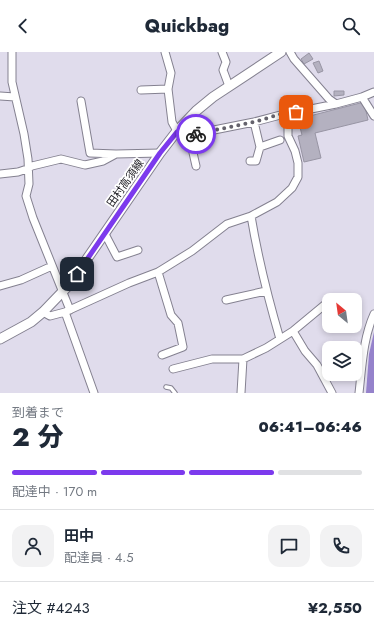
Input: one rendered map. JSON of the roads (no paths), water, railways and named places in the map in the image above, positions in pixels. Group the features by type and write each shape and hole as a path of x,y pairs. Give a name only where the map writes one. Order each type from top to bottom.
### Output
{"main road":[{"name":"田村高須線","path":"0,339 31,322 63,292 160,153 196,111 213,97 281,52"}],"street":[{"path":"12,52 12,82 28,159 27,169 29,184 26,196 63,292 94,393"},
{"path":"165,52 171,73 168,89 172,122 177,132 189,135 254,122 288,112 296,112 336,104 374,92"},
{"path":"222,52 226,62 223,70 229,86"},
{"path":"290,52 294,59 329,99 336,104"},
{"path":"141,90 168,89"},
{"path":"0,96 15,97"},
{"path":"362,97 374,116"},
{"path":"81,101 90,154 160,153"},
{"path":"43,312 50,316 68,311 129,283 158,272 192,251 227,224 251,216 277,202 292,188 298,177 298,163 295,151 288,136 288,112"},
{"path":"250,161 256,161 260,147 254,122"},
{"path":"189,135 196,166"},
{"path":"260,147 280,140"},
{"path":"0,174 18,172 32,166 61,159 85,165 103,162 116,154"},
{"path":"251,216 266,291 280,339"},
{"path":"104,234 117,257 138,250"},
{"path":"0,286 20,280 52,266"},
{"path":"158,272 170,315 178,323 183,347 162,354"},
{"path":"226,300 266,291"},
{"path":"173,369 212,359 243,359 266,348 293,331 322,307"},
{"path":"359,393 363,352 370,322 374,314"},
{"path":"293,331 305,351 317,365 332,393"},
{"path":"241,393 243,359"}],"lane":[{"path":"166,387 171,388 175,393"}]}
